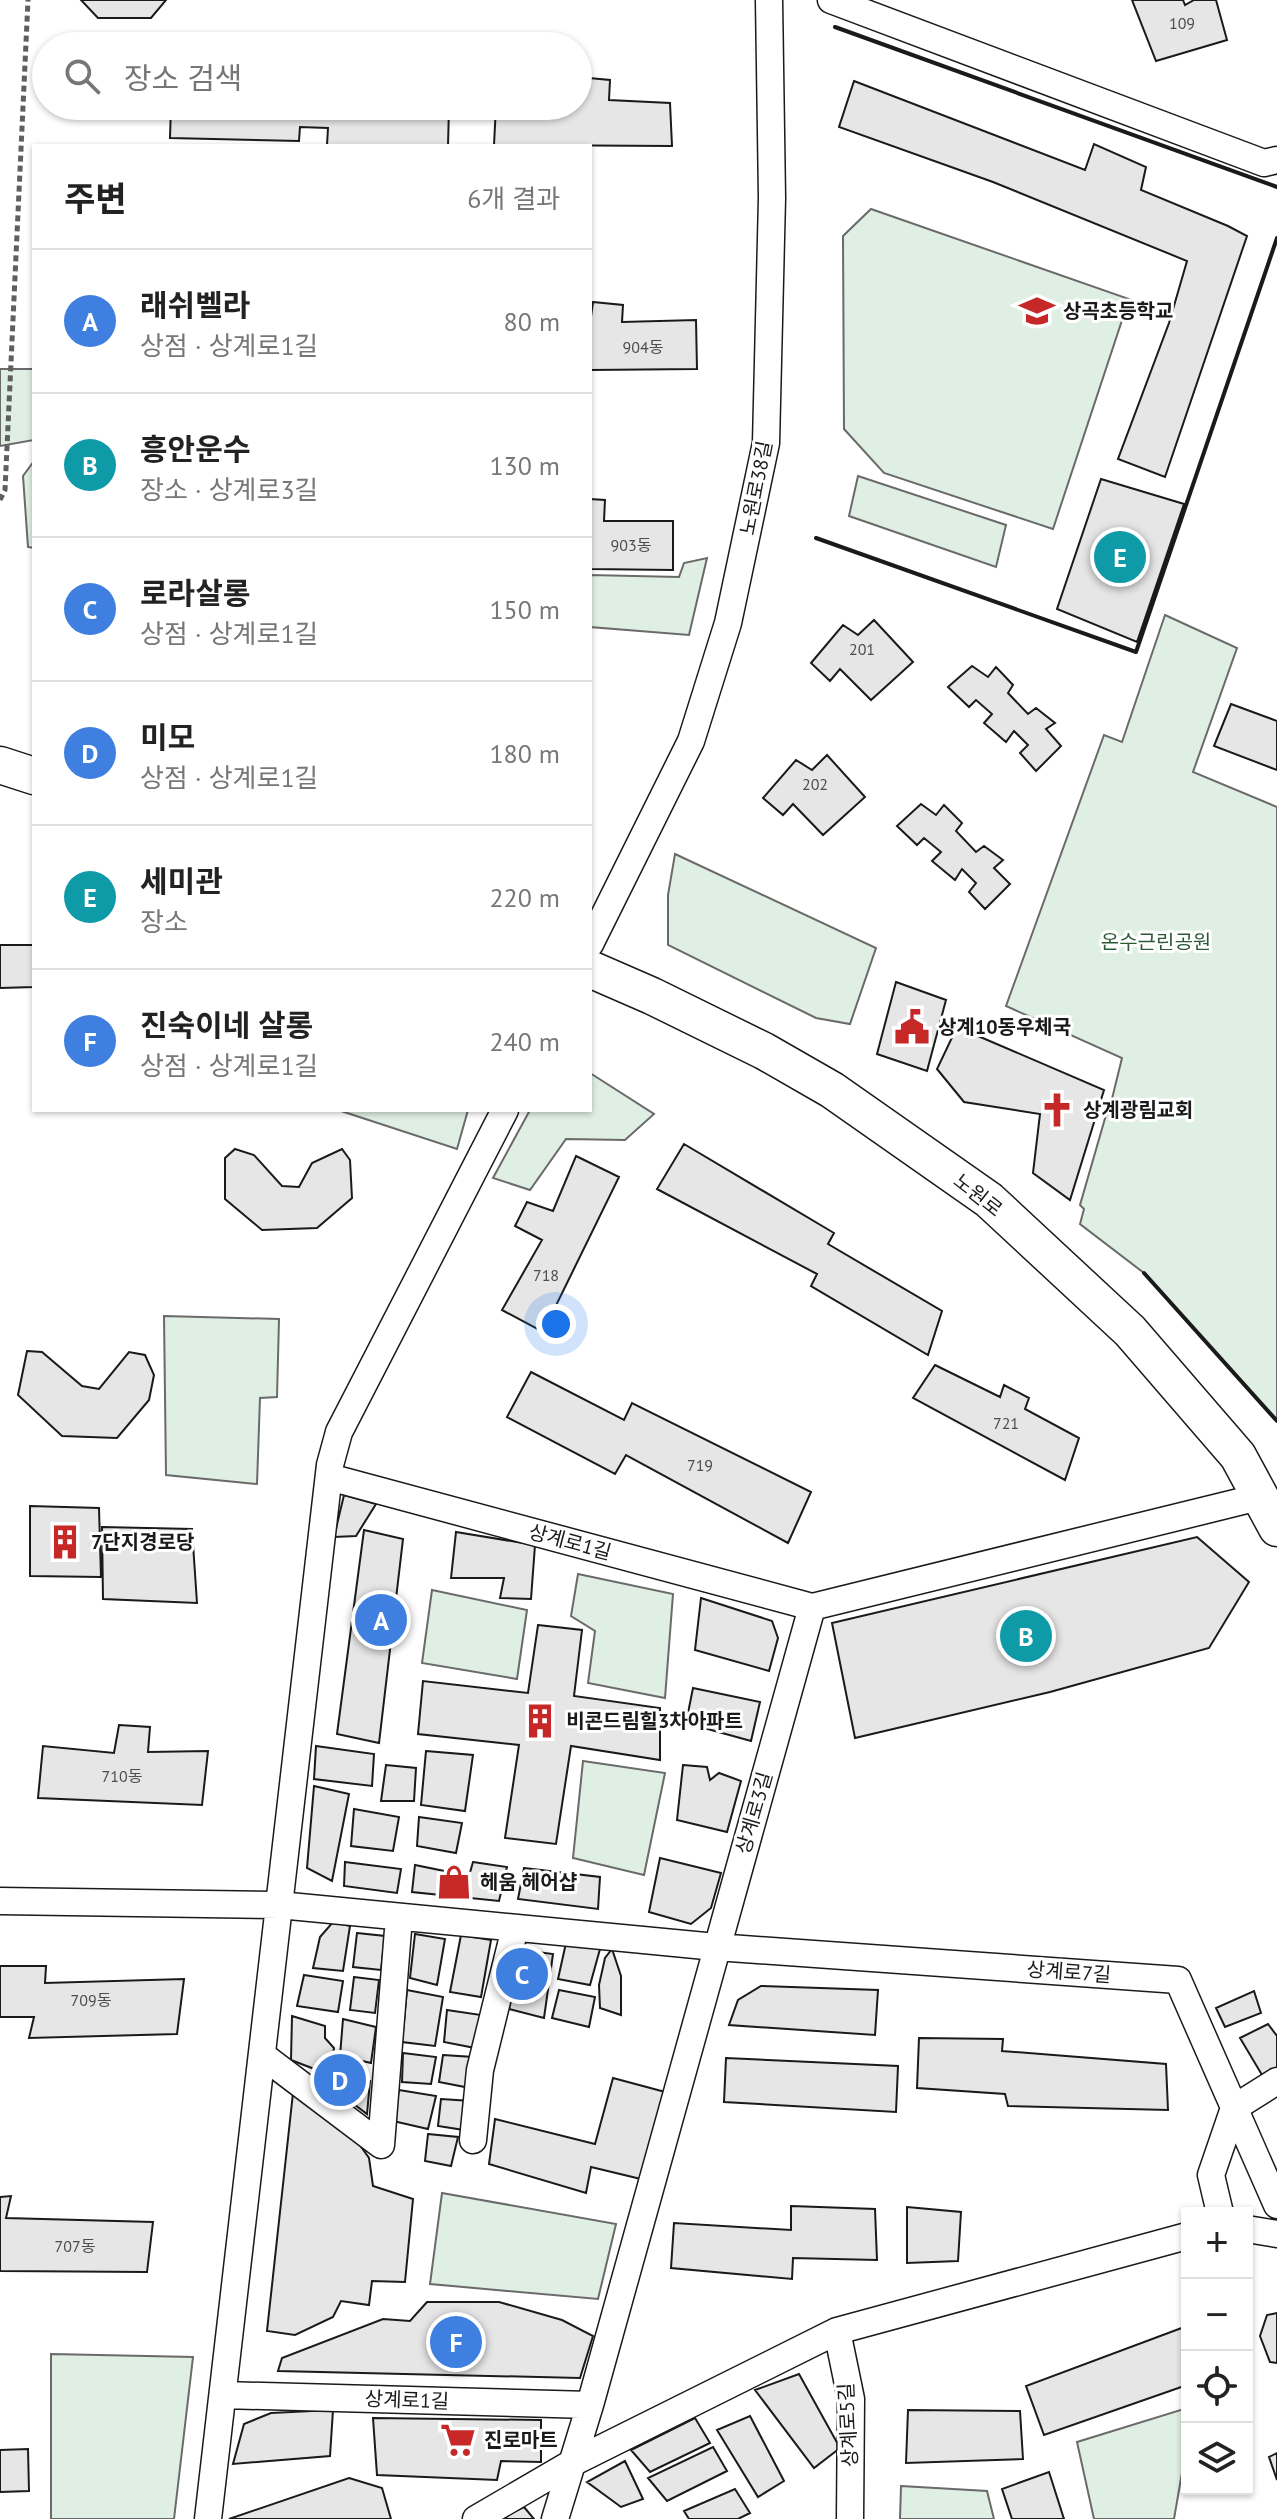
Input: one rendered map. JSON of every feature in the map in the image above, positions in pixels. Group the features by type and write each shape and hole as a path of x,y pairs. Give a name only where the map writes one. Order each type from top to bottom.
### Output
{"main road":[{"path":"0,765 32,775"},
{"name":"노원로","path":"592,970 764,1051 832,1090 989,1200 1130,1331 1238,1456 1268,1513"}],"street":[{"name":"노원로38길","path":"592,940 691,741 728,623 766,443 772,198 769,0"},
{"path":"831,0 1264,163 1277,160"},
{"path":"208,2519 329,1477 339,1432 504,1112"},
{"name":"상계로1길","path":"329,1477 812,1607"},
{"path":"812,1607 1268,1513"},
{"name":"상계로3길","path":"555,2519 590,2405 812,1607"},
{"path":"0,1901 279,1905 716,1947"},
{"path":"262,2055 381,2145 399,1917"},
{"path":"473,2140 480,2070 515,1928"},
{"name":"상계로7길","path":"716,1947 1178,1980 1277,2205"},
{"path":"1219,2207 1211,2175 1234,2108 1277,2081"},
{"path":"1253,2230 1277,2234"},
{"path":"476,2519 572,2463 837,2331 1181,2238"},
{"name":"상계로5길","path":"837,2331 851,2399 850,2519"},
{"name":"상계로1길","path":"223,2395 590,2405"}],"path":[{"path":"0,500 5,490 28,0"}],"green space":[{"path":"871,209 1129,299 1053,529 884,473 844,429 843,236"},
{"path":"0,369 32,369 32,440 0,446"},
{"path":"32,464 32,548 28,547 23,476"},
{"path":"858,476 1006,525 996,567 849,516"},
{"path":"707,558 689,635 592,627 592,575 679,577 684,563"},
{"name":"온수근린공원","path":"1165,615 1237,648 1193,772 1277,807 1277,1421 1144,1273 1080,1224 1084,1209 1080,1205 1122,1058 1006,1006 1104,735 1122,742"},
{"path":"675,854 876,948 850,1024 816,1018 668,945 668,895"},
{"path":"592,1074 654,1114 625,1140 566,1139 530,1190 493,1178 529,1112 592,1112"},
{"path":"344,1112 467,1112 457,1149"},
{"path":"164,1316 279,1319 277,1397 260,1398 257,1484 166,1475"},
{"path":"578,1574 673,1594 665,1698 588,1683 595,1631 571,1616"},
{"path":"432,1590 527,1610 517,1679 422,1663"},
{"path":"583,1761 665,1773 644,1875 573,1858"},
{"path":"442,2193 616,2224 598,2299 430,2284"},
{"path":"51,2354 193,2357 174,2519 51,2519"},
{"path":"1181,2410 1181,2479 1174,2519 1094,2519 1077,2442"},
{"path":"901,2486 987,2491 994,2519 900,2519"}],"building":[{"path":"81,0 166,0 151,18 98,18"},
{"path":"1132,0 1183,0 1185,5 1194,0 1216,0 1227,40 1156,61"},
{"path":"592,78 610,80 609,100 670,103 672,146 494,144 495,120 592,120"},
{"path":"854,81 1085,170 1094,144 1146,167 1141,190 1247,236 1165,477 1118,459 1169,323 1187,261 993,182 839,127"},
{"path":"171,120 449,120 448,144 327,144 328,128 300,127 299,141 170,138"},
{"path":"593,302 623,305 622,322 696,320 697,369 592,370"},
{"path":"1101,479 1184,504 1137,642 1057,609"},
{"path":"592,499 605,500 604,521 673,521 673,570 592,569"},
{"path":"874,620 913,662 871,700 840,669 830,681 811,663 843,625 858,635"},
{"path":"972,666 988,677 996,667 1013,685 1008,693 1028,714 1036,708 1055,723 1046,729 1061,746 1036,771 1020,753 1028,745 1014,731 1006,742 984,723 992,714 976,700 969,707 948,687"},
{"path":"1231,704 1277,721 1277,770 1214,746"},
{"path":"827,755 865,797 823,835 793,804 783,815 763,798 796,760 812,770"},
{"path":"921,804 936,815 944,805 962,823 956,831 976,852 984,846 1003,860 994,868 1010,884 985,909 969,892 976,883 962,869 955,880 932,861 941,852 924,838 917,845 897,826"},
{"path":"0,945 32,945 32,987 0,988"},
{"name":"상계10동우체국","path":"896,982 946,1000 927,1071 877,1054"},
{"name":"상계광림교회","path":"957,1027 1104,1090 1070,1200 1033,1173 1040,1114 964,1102 937,1069"},
{"path":"684,1144 834,1233 828,1244 942,1311 928,1355 811,1286 817,1274 657,1189"},
{"path":"235,1149 254,1155 282,1186 299,1187 312,1163 342,1149 350,1160 352,1198 317,1228 262,1230 225,1199 225,1158"},
{"path":"576,1156 619,1177 543,1332 502,1310 542,1240 515,1226 527,1202 553,1211"},
{"path":"27,1351 42,1352 82,1386 99,1389 129,1352 145,1355 154,1375 149,1400 117,1438 62,1436 18,1395"},
{"path":"935,1365 1000,1397 1004,1385 1029,1398 1025,1409 1079,1438 1065,1480 913,1398"},
{"path":"531,1372 624,1420 632,1403 811,1492 788,1543 626,1455 615,1474 507,1417"},
{"path":"344,1495 376,1504 356,1536 334,1537"},
{"name":"7단지경로당","path":"30,1506 99,1508 101,1577 30,1576"},
{"path":"102,1527 192,1529 197,1603 103,1599"},
{"path":"364,1530 403,1539 379,1743 337,1734"},
{"path":"456,1532 535,1545 531,1599 500,1598 504,1578 451,1578"},
{"path":"1197,1537 1249,1582 1209,1648 1050,1692 855,1738 832,1623"},
{"path":"701,1598 772,1621 778,1638 769,1671 695,1650"},
{"name":"비콘드림힐3차아파트","path":"538,1625 582,1630 574,1696 660,1708 660,1760 571,1746 556,1844 505,1838 519,1745 418,1734 423,1681 528,1693"},
{"path":"693,1688 760,1702 751,1741 686,1723"},
{"path":"119,1725 150,1727 148,1752 208,1751 202,1805 38,1798 43,1746 114,1753"},
{"path":"316,1746 374,1754 372,1786 314,1779"},
{"path":"426,1751 473,1755 465,1811 421,1805"},
{"path":"386,1765 416,1768 414,1801 381,1801"},
{"path":"683,1765 707,1767 710,1780 719,1773 741,1781 727,1832 677,1820"},
{"path":"314,1786 349,1794 332,1881 307,1868"},
{"path":"354,1809 399,1817 393,1851 351,1846"},
{"path":"419,1817 462,1823 456,1853 417,1846"},
{"path":"660,1858 721,1873 711,1908 691,1924 649,1912"},
{"path":"345,1862 401,1869 397,1893 344,1886"},
{"path":"473,1862 507,1867 499,1901 412,1892 415,1865 469,1876"},
{"path":"524,1868 600,1877 598,1909 518,1899"},
{"path":"333,1922 350,1926 343,1971 313,1968 320,1937"},
{"path":"357,1933 385,1936 381,1970 353,1967"},
{"path":"415,1934 445,1939 437,1985 410,1978"},
{"path":"461,1935 491,1940 481,1997 450,1992"},
{"path":"566,1943 600,1949 590,1985 558,1979"},
{"path":"612,1949 621,1976 621,2015 600,2008 599,1985 605,1958"},
{"path":"522,1950 553,1954 544,2018 509,2009"},
{"path":"0,1966 46,1966 45,1983 184,1979 177,2034 29,2038 34,2017 0,2017"},
{"path":"304,1975 343,1981 338,2012 297,2006"},
{"path":"354,1977 379,1980 375,2013 350,2010"},
{"path":"761,1986 878,1990 875,2035 729,2025 738,2000"},
{"path":"407,1990 443,1997 435,2046 402,2042"},
{"path":"559,1990 595,1997 589,2027 552,2018"},
{"path":"1254,1991 1261,2013 1225,2027 1216,2008"},
{"path":"447,2010 481,2015 475,2048 444,2042"},
{"path":"292,2016 325,2026 325,2038 334,2048 330,2075 291,2060"},
{"path":"343,2019 376,2027 371,2063 340,2056"},
{"path":"1268,2024 1277,2036 1277,2073 1265,2080 1240,2038"},
{"path":"919,2038 1003,2039 1002,2051 1166,2064 1168,2110 1008,2106 1005,2094 917,2088"},
{"path":"403,2053 436,2057 431,2084 402,2082"},
{"path":"443,2055 473,2057 465,2087 439,2082"},
{"path":"726,2058 898,2066 896,2112 724,2102"},
{"path":"340,2076 370,2081 367,2114 342,2095"},
{"path":"613,2078 669,2093 645,2180 591,2167 586,2193 489,2164 495,2119 595,2144"},
{"path":"399,2090 436,2096 428,2129 393,2121"},
{"path":"293,2093 347,2127 369,2158 373,2186 413,2199 405,2282 372,2281 369,2305 341,2301 333,2317 295,2335 267,2331"},
{"path":"441,2099 471,2101 464,2130 438,2126"},
{"path":"428,2134 458,2137 451,2166 425,2161"},
{"path":"11,2196 6,2218 153,2222 147,2272 0,2271 0,2197"},
{"path":"791,2206 875,2209 877,2260 793,2258 792,2279 671,2268 674,2223 791,2230"},
{"path":"907,2207 961,2212 958,2261 907,2263"},
{"path":"427,2302 499,2302 562,2320 593,2336 580,2378 278,2371 282,2358 383,2319 410,2321"},
{"path":"1277,2313 1277,2363 1270,2362 1260,2336 1267,2315"},
{"path":"1181,2328 1181,2387 1044,2435 1026,2386"},
{"path":"799,2374 840,2448 814,2468 755,2390"},
{"path":"333,2410 330,2456 233,2464 244,2424 271,2413"},
{"path":"908,2410 1020,2411 1023,2459 906,2463"},
{"path":"750,2416 784,2481 758,2497 717,2430"},
{"name":"진로마트","path":"373,2418 541,2420 541,2462 501,2461 497,2480 377,2475"},
{"path":"695,2418 710,2443 650,2472 631,2450"},
{"path":"713,2447 727,2471 667,2501 648,2478"},
{"path":"28,2449 29,2491 0,2492 0,2450"},
{"path":"1277,2453 1277,2480 1269,2457"},
{"path":"625,2461 643,2499 621,2507 587,2482"},
{"path":"1049,2472 1064,2519 1012,2519 1002,2489"},
{"path":"349,2478 382,2488 391,2519 229,2519"},
{"path":"735,2489 750,2513 738,2519 689,2519 684,2511"},
{"path":"524,2507 534,2519 503,2519 503,2517"}],"wall":[{"path":"835,27 1277,187"},
{"path":"816,538 1136,652 1277,238"},
{"path":"1144,1273 1277,1421"}],"place":[{"name":"상곡초등학교","path":"1037,311"},
{"name":"세미관","path":"1120,557"},
{"name":"상계10동우체국","path":"912,1027"},
{"name":"상계광림교회","path":"1057,1110"},
{"name":"7단지경로당","path":"65,1542"},
{"name":"래쉬벨라","path":"381,1620"},
{"name":"흥안운수","path":"1026,1636"},
{"name":"비콘드림힐3차아파트","path":"540,1721"},
{"name":"헤움 헤어샵","path":"454,1882"},
{"name":"로라살롱","path":"522,1974"},
{"name":"미모","path":"340,2080"},
{"name":"진숙이네 살롱","path":"456,2342"},
{"name":"진로마트","path":"458,2440"}]}
